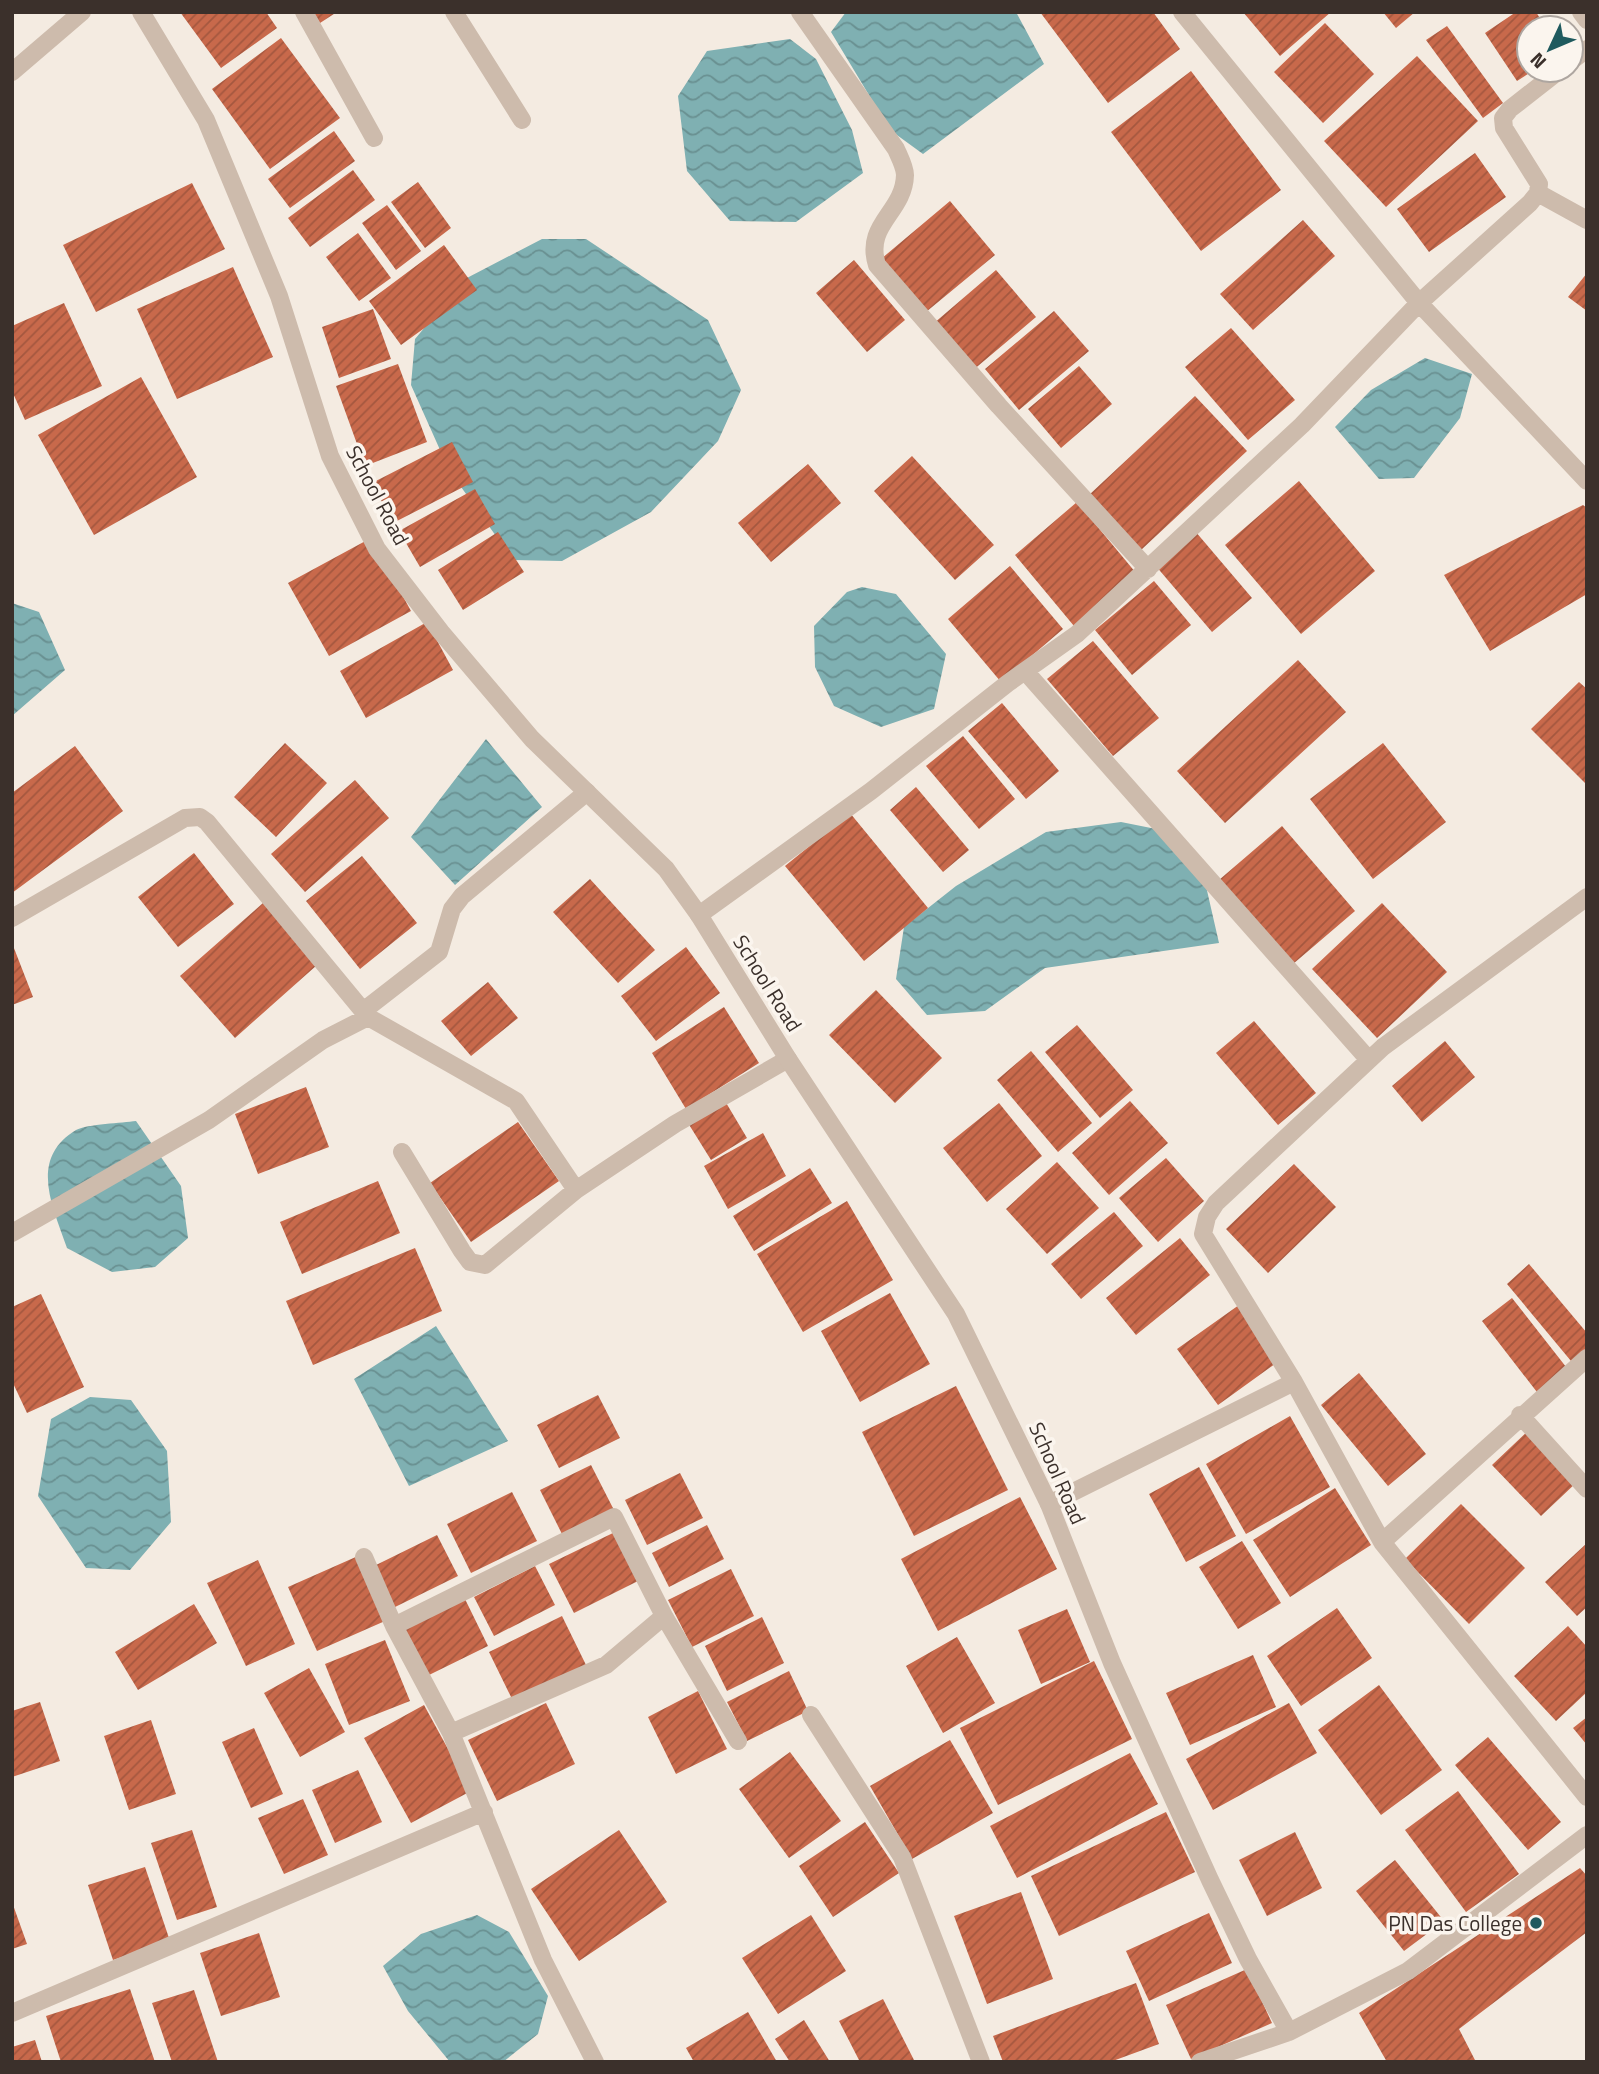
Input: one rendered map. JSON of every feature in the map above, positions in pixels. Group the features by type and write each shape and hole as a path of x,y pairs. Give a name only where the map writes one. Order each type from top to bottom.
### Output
{"street":[{"path":"12,72 82,12"},
{"name":"School Road","path":"141,12 206,120 279,296 330,456 377,549 441,632 532,739 666,869 699,915 788,1059 956,1314 1049,1504 1112,1663 1210,1880 1248,1959 1289,2032"},
{"path":"304,12 374,138"},
{"path":"454,12 522,120"},
{"path":"800,12 896,149 905,173 900,197 877,231 872,250 877,265 999,406 1148,569"},
{"path":"1182,12 1419,303 1587,481"},
{"path":"1581,12 1587,20"},
{"path":"699,915 871,791 1077,634 1302,425 1419,303 1538,193 1539,184 1504,128 1503,118 1510,109 1542,84"},
{"path":"1538,193 1587,220"},
{"path":"1025,671 1369,1060"},
{"path":"12,1233 209,1119 323,1040 366,1014 439,951 452,909 463,896 587,792"},
{"path":"12,918 185,818 200,817 207,822 366,1014 516,1101 576,1190"},
{"path":"1587,897 1492,965 1369,1060 1216,1203 1207,1217 1203,1234 1294,1382 1382,1542 1587,1797"},
{"path":"402,1152 461,1251 477,1266 494,1258 576,1190 675,1124 788,1059"},
{"path":"1382,1542 1520,1415 1587,1358"},
{"path":"1049,1504 1294,1382"},
{"path":"1520,1415 1587,1489"},
{"path":"394,1626 614,1517 664,1616 738,1741"},
{"path":"364,1557 394,1626 450,1732 543,1960 596,2062"},
{"path":"450,1732 606,1665 664,1616"},
{"path":"811,1715 902,1857 981,2062"},
{"path":"12,2013 484,1812"},
{"path":"1200,2062 1289,2032 1408,1971 1587,1835"}],"water":[{"path":"846,12 1016,12 1044,64 923,154 890,130 831,32"},
{"path":"790,39 816,59 852,130 863,173 796,222 730,221 687,171 678,96 707,51"},
{"path":"542,239 586,239 708,320 741,390 718,441 651,512 562,561 513,560 449,470 411,385 415,339 465,279"},
{"path":"1425,358 1472,374 1460,418 1414,478 1379,479 1335,427 1371,390"},
{"path":"862,587 896,594 946,654 934,709 881,727 834,706 815,667 814,626 847,592"},
{"path":"12,603 39,612 65,670 12,716"},
{"path":"486,739 542,807 455,885 411,837"},
{"path":"1121,822 1161,830 1203,873 1219,943 1045,968 985,1011 927,1015 896,979 904,927 956,886 1046,832"},
{"path":"136,1121 181,1186 188,1238 155,1267 112,1272 67,1248 51,1200 48,1169 52,1155 61,1142 76,1130"},
{"path":"436,1326 508,1441 409,1486 354,1379"},
{"path":"90,1397 131,1400 167,1451 171,1522 130,1570 86,1568 38,1496 51,1419"},
{"path":"477,1915 509,1932 548,1996 538,2034 503,2062 450,2062 408,2011 383,1966 421,1934"}],"building":[{"path":"180,12 266,12 277,28 221,68"},
{"path":"313,12 337,12 320,23"},
{"path":"1040,12 1153,12 1180,49 1108,103"},
{"path":"1243,12 1331,12 1280,56"},
{"path":"1383,12 1415,12 1396,28"},
{"path":"1516,12 1537,14 1515,14 1515,78 1485,33"},
{"path":"1325,23 1374,74 1323,123 1274,72"},
{"path":"1447,26 1503,103 1483,118 1426,40"},
{"path":"281,38 340,118 270,169 212,89"},
{"path":"1417,56 1478,121 1386,207 1324,141"},
{"path":"1191,71 1281,190 1201,251 1111,132"},
{"path":"334,131 355,161 290,208 268,179"},
{"path":"1475,153 1506,197 1429,252 1397,209"},
{"path":"353,170 375,200 310,247 288,218"},
{"path":"418,182 451,228 425,248 391,202"},
{"path":"192,183 225,249 96,312 63,245"},
{"path":"950,201 995,255 926,312 881,259"},
{"path":"387,205 421,251 396,270 362,223"},
{"path":"1303,220 1335,256 1253,330 1220,294"},
{"path":"358,233 391,278 359,301 326,257"},
{"path":"444,245 477,290 401,345 369,301"},
{"path":"854,260 905,320 867,352 816,293"},
{"path":"233,267 273,357 177,399 137,309"},
{"path":"996,270 1036,317 972,371 933,324"},
{"path":"1587,273 1587,311 1568,297"},
{"path":"64,303 102,386 25,420 12,391 12,326"},
{"path":"373,309 391,359 339,378 322,327"},
{"path":"1054,311 1089,351 1019,410 985,369"},
{"path":"1231,328 1295,400 1248,440 1185,367"},
{"path":"398,364 427,442 365,466 336,386"},
{"path":"1079,366 1112,404 1061,448 1028,409"},
{"path":"141,377 197,477 94,535 38,435"},
{"path":"1195,396 1247,451 1141,550 1089,495"},
{"path":"452,442 473,482 393,523 372,483"},
{"path":"912,456 994,545 955,580 874,491"},
{"path":"808,464 841,503 771,562 738,523"},
{"path":"1299,481 1375,571 1301,634 1225,545"},
{"path":"475,489 495,524 420,567 399,531"},
{"path":"1077,502 1136,573 1074,626 1015,555"},
{"path":"1583,505 1587,508 1587,594 1490,651 1444,575"},
{"path":"1195,531 1252,598 1212,632 1155,565"},
{"path":"498,532 524,572 463,610 438,570"},
{"path":"371,538 411,611 329,656 288,583"},
{"path":"1010,566 1063,629 1001,682 948,619"},
{"path":"1154,581 1191,625 1132,675 1095,630"},
{"path":"427,622 453,670 366,718 340,671"},
{"path":"1093,641 1159,718 1113,756 1047,679"},
{"path":"1298,660 1346,712 1225,823 1177,771"},
{"path":"1579,682 1587,689 1587,785 1531,729"},
{"path":"1002,703 1059,771 1026,799 968,731"},
{"path":"963,736 1015,799 979,829 926,766"},
{"path":"285,743 327,783 276,837 234,797"},
{"path":"1383,743 1446,822 1373,879 1310,799"},
{"path":"75,746 123,811 12,893 12,793"},
{"path":"355,780 389,818 305,892 271,854"},
{"path":"916,787 969,850 943,872 890,810"},
{"path":"850,813 928,908 864,961 785,866"},
{"path":"1282,826 1355,911 1293,964 1219,880"},
{"path":"194,853 234,904 178,947 138,897"},
{"path":"362,856 417,923 360,969 306,901"},
{"path":"590,879 655,950 618,983 553,912"},
{"path":"263,903 317,965 235,1038 180,976"},
{"path":"1382,903 1447,972 1377,1038 1312,969"},
{"path":"12,943 33,997 12,1005"},
{"path":"686,947 720,993 656,1041 621,996"},
{"path":"488,982 518,1018 471,1056 441,1021"},
{"path":"876,990 942,1058 895,1103 829,1035"},
{"path":"724,1007 759,1063 686,1109 652,1053"},
{"path":"1254,1021 1316,1093 1278,1125 1216,1053"},
{"path":"1077,1025 1133,1090 1100,1118 1045,1052"},
{"path":"1445,1041 1475,1077 1422,1122 1392,1086"},
{"path":"1031,1051 1092,1123 1058,1152 997,1080"},
{"path":"306,1087 329,1147 258,1174 235,1114"},
{"path":"725,1101 747,1138 711,1160 688,1123"},
{"path":"1130,1101 1168,1143 1109,1195 1072,1153"},
{"path":"999,1103 1042,1156 987,1202 943,1148"},
{"path":"518,1122 559,1181 471,1242 430,1183"},
{"path":"763,1133 786,1176 728,1209 704,1166"},
{"path":"1166,1158 1204,1201 1158,1242 1119,1198"},
{"path":"1057,1162 1099,1208 1047,1254 1006,1209"},
{"path":"1294,1164 1336,1207 1268,1273 1226,1229"},
{"path":"810,1168 832,1203 754,1251 733,1216"},
{"path":"378,1181 400,1233 302,1274 280,1222"},
{"path":"847,1201 893,1280 803,1332 757,1254"},
{"path":"1114,1212 1143,1246 1081,1299 1051,1264"},
{"path":"1180,1238 1210,1275 1136,1335 1106,1298"},
{"path":"415,1248 442,1311 313,1365 286,1301"},
{"path":"1529,1264 1587,1333 1587,1348 1571,1361 1507,1284"},
{"path":"890,1293 930,1364 860,1402 821,1331"},
{"path":"41,1294 84,1387 27,1413 12,1381 12,1307"},
{"path":"1512,1298 1570,1372 1540,1396 1482,1321"},
{"path":"1239,1305 1279,1361 1218,1405 1177,1349"},
{"path":"1359,1373 1426,1454 1388,1486 1321,1405"},
{"path":"956,1386 1008,1490 914,1536 862,1432"},
{"path":"598,1395 620,1438 559,1468 537,1425"},
{"path":"1290,1416 1330,1487 1246,1534 1206,1464"},
{"path":"1530,1429 1577,1482 1541,1516 1492,1465"},
{"path":"591,1465 615,1512 564,1538 540,1490"},
{"path":"1199,1467 1236,1536 1186,1562 1149,1494"},
{"path":"680,1473 703,1518 647,1545 625,1500"},
{"path":"1335,1488 1371,1545 1290,1597 1253,1540"},
{"path":"512,1492 537,1541 471,1573 447,1524"},
{"path":"1020,1497 1057,1569 938,1631 901,1559"},
{"path":"1461,1504 1525,1568 1469,1624 1405,1559"},
{"path":"707,1525 724,1559 669,1587 652,1553"},
{"path":"613,1533 638,1581 574,1613 549,1564"},
{"path":"437,1535 458,1576 393,1608 372,1567"},
{"path":"1242,1541 1281,1603 1238,1629 1199,1567"},
{"path":"1587,1543 1587,1607 1577,1616 1545,1582"},
{"path":"358,1556 385,1621 317,1651 288,1587"},
{"path":"258,1560 295,1644 246,1666 207,1583"},
{"path":"535,1566 555,1605 494,1636 474,1597"},
{"path":"731,1569 754,1616 692,1647 668,1600"},
{"path":"464,1597 488,1646 429,1675 404,1627"},
{"path":"194,1604 217,1643 138,1690 115,1652"},
{"path":"1337,1608 1372,1658 1301,1706 1267,1656"},
{"path":"1067,1609 1090,1662 1041,1684 1018,1630"},
{"path":"562,1616 586,1665 513,1701 489,1652"},
{"path":"762,1617 784,1663 727,1691 705,1646"},
{"path":"1568,1626 1587,1647 1587,1692 1556,1721 1514,1676"},
{"path":"957,1637 995,1703 943,1733 906,1666"},
{"path":"385,1640 410,1701 349,1725 325,1664"},
{"path":"1253,1655 1276,1707 1190,1745 1166,1693"},
{"path":"1094,1661 1132,1739 998,1805 960,1728"},
{"path":"309,1668 345,1732 300,1757 264,1693"},
{"path":"789,1671 808,1711 747,1741 727,1702"},
{"path":"1379,1685 1442,1770 1381,1815 1318,1730"},
{"path":"698,1691 727,1749 676,1774 648,1717"},
{"path":"40,1702 60,1761 12,1777 12,1711"},
{"path":"546,1703 575,1764 497,1801 468,1740"},
{"path":"1289,1703 1317,1753 1213,1810 1186,1759"},
{"path":"424,1705 471,1791 411,1823 364,1738"},
{"path":"1587,1717 1587,1745 1573,1728"},
{"path":"151,1720 176,1794 129,1810 104,1736"},
{"path":"254,1728 283,1794 251,1808 222,1742"},
{"path":"1488,1737 1561,1822 1528,1850 1455,1765"},
{"path":"950,1740 993,1813 912,1859 870,1786"},
{"path":"790,1752 841,1821 789,1858 739,1789"},
{"path":"1130,1753 1158,1804 1017,1878 990,1826"},
{"path":"358,1770 382,1822 335,1843 312,1790"},
{"path":"1458,1791 1519,1874 1466,1912 1405,1830"},
{"path":"303,1799 328,1855 284,1874 258,1818"},
{"path":"1166,1812 1195,1872 1059,1936 1031,1876"},
{"path":"865,1822 899,1873 833,1917 799,1866"},
{"path":"192,1830 217,1907 177,1920 151,1843"},
{"path":"619,1830 667,1902 579,1961 531,1889"},
{"path":"1295,1832 1322,1888 1267,1916 1239,1860"},
{"path":"1395,1860 1444,1921 1404,1951 1356,1891"},
{"path":"145,1867 170,1941 113,1960 88,1885"},
{"path":"1580,1868 1587,1876 1587,1932 1459,2029 1476,2062 1387,2062 1359,2013"},
{"path":"1021,1892 1053,1979 987,2004 954,1916"},
{"path":"12,1902 27,1944 12,1949"},
{"path":"1209,1913 1232,1963 1149,2001 1126,1951"},
{"path":"811,1915 846,1971 778,2014 742,1958"},
{"path":"259,1933 280,1997 221,2016 200,1953"},
{"path":"1247,1969 1272,2023 1191,2059 1166,2005"},
{"path":"1136,1983 1159,2044 1110,2062 1003,2062 993,2036"},
{"path":"130,1989 155,2062 61,2062 46,2016"},
{"path":"194,1990 218,2062 172,2062 152,2003"},
{"path":"883,1999 915,2062 860,2062 839,2021"},
{"path":"748,2012 777,2062 694,2062 686,2048"},
{"path":"804,2020 830,2062 790,2062 775,2039"},
{"path":"35,2040 42,2062 12,2062 12,2047"}],"place":[{"name":"PN Das College","path":"1536,1923"}]}
